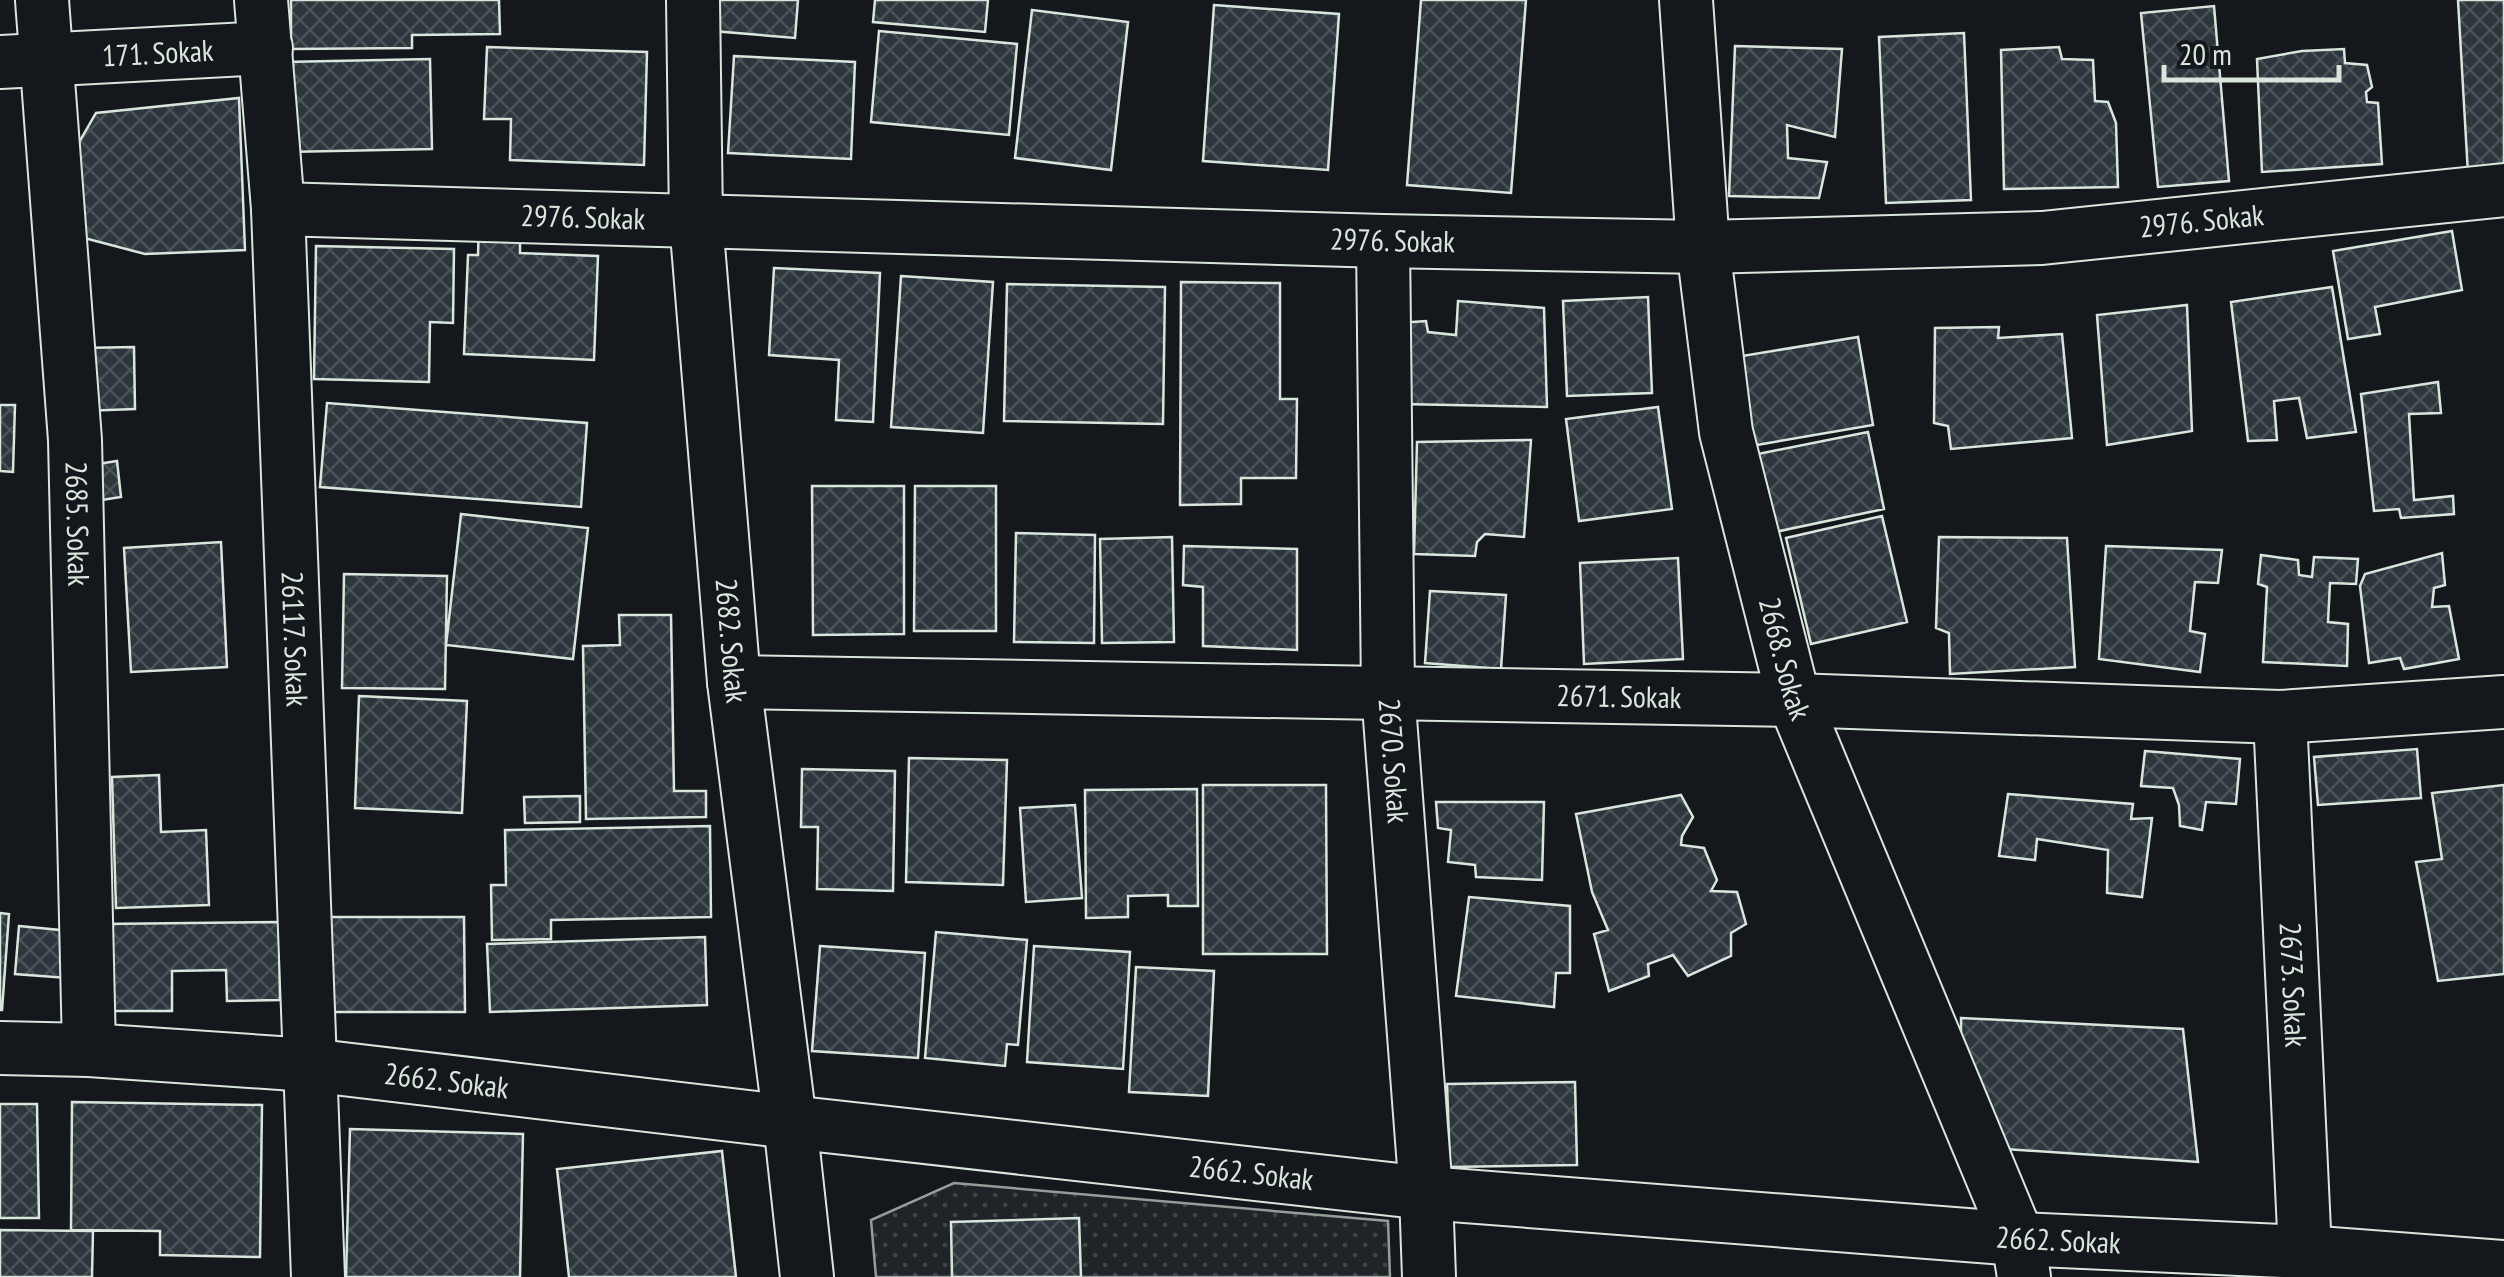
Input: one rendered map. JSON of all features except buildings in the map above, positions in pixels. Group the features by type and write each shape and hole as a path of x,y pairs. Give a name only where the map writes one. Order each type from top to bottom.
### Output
{"street":[{"name":"2685. Sokak","path":"42,0 24,61 76,440 89,1050"},
{"name":"2682. Sokak","path":"693,0 696,221 734,682 807,1277"},
{"name":"2668. Sokak","path":"1686,0 1703,247 1726,432 1794,700 2021,1258"},
{"name":"171. Sokak","path":"24,61 263,24"},
{"name":"26117. Sokak","path":"263,24 278,209 318,1277"},
{"name":"2976. Sokak","path":"278,209 1703,247 2042,238 2504,190"},
{"name":"2670. Sokak","path":"1383,241 1388,692 1429,1277"},
{"name":"2671. Sokak","path":"734,682 1794,700 2280,716 2504,702"},
{"name":"2673. Sokak","path":"2280,716 2305,1252"},
{"name":"2662. Sokak","path":"0,1048 309,1065 2021,1258 2305,1252 2504,1267"}],"shaded area":[{"path":"954,1183 1388,1221 1390,1277 876,1277 871,1220"}]}
